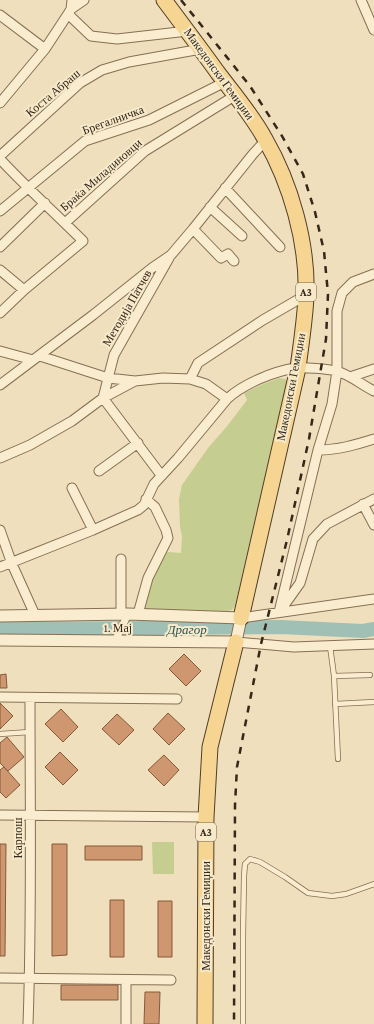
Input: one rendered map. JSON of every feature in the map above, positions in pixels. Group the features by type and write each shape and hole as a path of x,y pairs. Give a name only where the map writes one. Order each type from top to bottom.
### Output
{"main road":[{"name":"Македонски Гемиџии","path":"164,0 236,95 266,140 288,190 299,226 305,265 306,295 298,368 241,618"},
{"name":"Македонски Гемиџии","path":"205,1024 206,817 210,747 236,642"}],"street":[{"path":"0,103 46,49 70,8 84,0"},
{"path":"361,0 374,30"},
{"path":"70,8 91,36 117,39 188,31"},
{"path":"0,15 46,49"},
{"name":"Коста Абраш","path":"0,156 80,84 102,70 129,62 201,49"},
{"name":"Брегалничка","path":"0,211 85,141 149,120 226,82"},
{"name":"Браќа Миладиновци","path":"65,223 145,151 236,95"},
{"path":"0,385 171,255 252,154 266,140"},
{"path":"0,159 28,189 45,203 83,241 0,312"},
{"path":"225,188 280,247"},
{"path":"0,247 45,203"},
{"path":"210,207 242,236"},
{"path":"193,229 221,258 228,254 234,261"},
{"name":"Методија Патчев","path":"103,398 114,355 171,255"},
{"path":"152,268 161,273"},
{"path":"0,270 24,290"},
{"path":"280,612 318,450 332,404 337,371 337,311 342,293 353,282 374,274"},
{"path":"190,379 198,363 263,320 306,295"},
{"path":"0,351 36,358 108,378 134,381 163,378 190,379 206,384 226,399"},
{"path":"0,568 133,513 144,505 154,484 186,449 226,399 238,390 258,380 298,368 337,371 374,391"},
{"path":"350,378 374,369"},
{"path":"0,458 30,445 72,421 103,398 134,381"},
{"path":"103,398 161,475"},
{"path":"318,450 330,450 353,446 374,439"},
{"path":"99,471 138,443"},
{"path":"72,488 93,530"},
{"name":"1. Мај","path":"128,616 168,538 166,530 155,507 146,499"},
{"path":"280,612 300,583 313,539 327,524 374,499"},
{"path":"363,504 374,525"},
{"path":"0,530 12,564 35,615"},
{"name":"1. Мај","path":"121,559 128,616"},
{"name":"1. Мај","path":"0,616 35,615 241,618 374,599"},
{"path":"116,639 128,616"},
{"name":"A3","path":"236,642 241,618"},
{"name":"1. Мај","path":"0,640 116,639 236,642"},
{"path":"236,642 294,647 374,644"},
{"path":"0,697 177,699"},
{"name":"Карпош","path":"28,1024 30,977 30,698"},
{"path":"0,815 206,817"},
{"path":"0,978 30,977 171,980"},
{"path":"126,980 126,1024"}],"lane":[{"path":"330,646 334,676 338,759"},
{"path":"334,676 370,676"},
{"path":"335,704 374,702"},
{"path":"0,734 30,732"},
{"path":"243,1024 243,913 245,864 250,860 260,862 308,893 332,896 346,894 374,884"}],"green space":[{"path":"279,378 285,379 287,382 235,606 232,610 227,611 146,612 144,609 145,594 164,553 181,553 182,536 180,527 179,499 182,485 208,448 247,400 244,393"},
{"path":"152,842 174,842 174,874 153,874"}],"building":[{"path":"184,654 201,671 186,686 169,669"},
{"path":"6,674 7,688 0,688 0,675"},
{"path":"0,703 13,716 0,729"},
{"path":"61,709 78,727 63,742 45,724"},
{"path":"168,713 185,729 169,745 153,729"},
{"path":"117,714 134,730 119,745 102,729"},
{"path":"7,737 24,757 8,771 0,763 0,743"},
{"path":"60,752 78,770 63,785 45,767"},
{"path":"164,755 179,770 164,786 148,770"},
{"path":"4,767 20,785 6,798 0,792 0,770"},
{"path":"0,844 6,844 5,956 0,956"},
{"path":"52,844 67,844 67,955 52,956"},
{"path":"85,846 142,846 142,860 85,860"},
{"path":"110,900 124,900 124,957 110,957"},
{"path":"158,901 172,901 172,957 158,957"},
{"path":"61,985 118,985 118,1000 61,1000"},
{"path":"145,992 160,992 159,1024 144,1024"}],"waterway":[{"name":"Драгор","path":"0,629 281,627 363,631 374,629"}],"railway":[{"path":"181,0 250,86 282,136 303,174 315,212 324,251 328,294 326,339 309,439 287,540 261,644 237,767 235,805 234,1024"}]}
